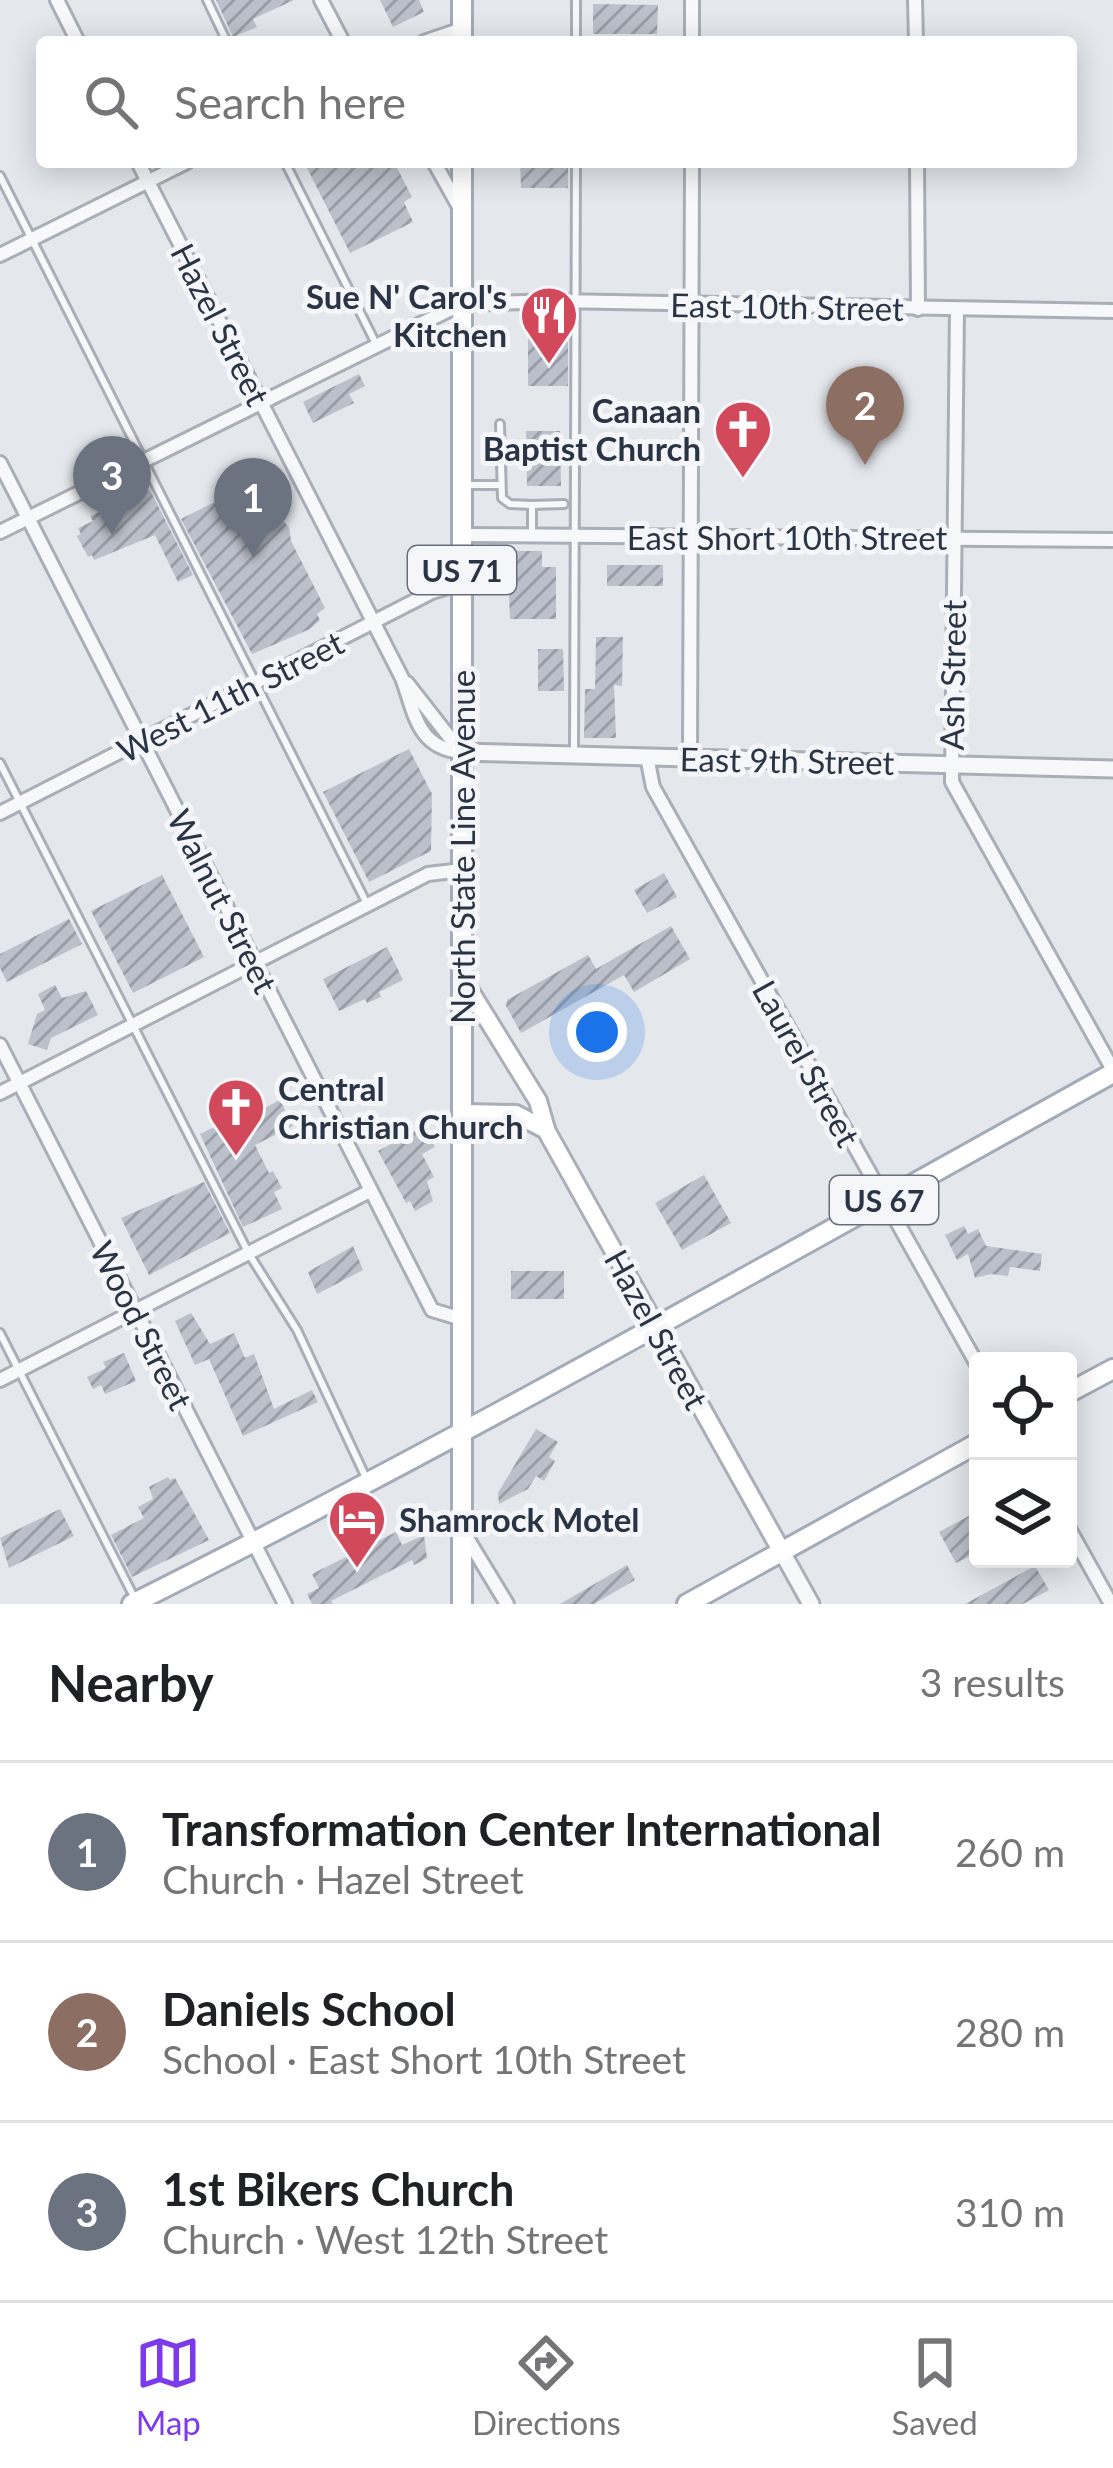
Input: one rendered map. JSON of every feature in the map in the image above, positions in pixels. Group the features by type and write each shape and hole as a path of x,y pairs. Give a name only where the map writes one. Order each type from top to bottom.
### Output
{"main road":[{"path":"462,0 462,36"},
{"name":"North State Line Avenue","path":"462,168 462,1604"},
{"name":"Hazel Street","path":"462,978 538,1101 546,1130 782,1552"},
{"name":"US 67","path":"135,1603 656,1329 1113,1071"},
{"path":"463,1114 516,1114 546,1130"},
{"path":"1077,1388 1113,1369"},
{"path":"687,1604 969,1448"}],"street":[{"path":"57,0 75,36"},
{"path":"321,0 340,36"},
{"path":"692,0 692,36"},
{"path":"916,0 916,36"},
{"name":"Hazel Street","path":"141,168 402,678 431,744 460,752"},
{"path":"0,255 176,168"},
{"path":"437,168 462,212"},
{"path":"690,758 692,168"},
{"path":"917,168 918,309"},
{"path":"0,532 461,304"},
{"name":"East 10th Street","path":"461,304 1113,311"},
{"name":"Ash Street","path":"957,309 950,764 958,798 1113,1071"},
{"name":"Walnut Street","path":"0,463 431,1310 462,1319"},
{"name":"East Short 10th Street","path":"462,535 1113,540"},
{"name":"West 11th Street","path":"0,813 436,590 462,583"},
{"name":"East 9th Street","path":"460,752 1113,769"},
{"name":"Laurel Street","path":"646,757 653,787 970,1352"},
{"path":"0,1093 428,874 462,870"},
{"name":"Wood Street","path":"0,1045 285,1604"},
{"path":"0,1380 370,1191"},
{"path":"462,1529 507,1604"},
{"path":"1077,1543 1111,1604"},
{"name":"Hazel Street","path":"782,1552 811,1604"}],"lane":[{"path":"206,0 224,36"},
{"path":"576,0 576,36"},
{"path":"288,168 376,344"},
{"path":"574,754 576,168"},
{"path":"0,176 368,905"},
{"path":"500,424 500,485 506,502 564,504"},
{"path":"462,485 500,485"},
{"path":"532,505 532,536"},
{"path":"0,763 249,1253 297,1330 368,1484"},
{"path":"0,1333 135,1603"}],"building":[{"path":"216,0 294,0 253,19 257,27 233,36"},
{"path":"380,0 419,0 424,12 393,27"},
{"path":"593,4 658,5 657,34 593,34"},
{"path":"307,168 397,168 412,197 404,202 413,222 350,253"},
{"path":"520,168 568,168 568,188 521,188"},
{"name":"Sue N' Carol's Kitchen","path":"528,330 568,330 568,386 528,386"},
{"path":"359,374 365,386 349,394 354,403 313,423 303,402"},
{"path":"526,431 560,431 561,486 527,486"},
{"path":"260,479 289,527 291,541 325,608 310,629 252,654 181,519"},
{"path":"150,490 193,575 178,582 155,535 94,560 77,536 81,534 78,528 93,521 90,516"},
{"path":"507,551 542,551 542,567 556,567 556,619 510,619"},
{"path":"607,565 663,565 663,586 607,586"},
{"path":"596,637 623,637 622,686 614,685 616,738 584,738 585,689 595,689"},
{"path":"538,649 563,649 564,691 538,691"},
{"path":"409,749 432,794 431,851 369,882 323,792"},
{"path":"664,873 677,897 647,913 634,890"},
{"path":"162,875 204,957 133,993 91,911"},
{"path":"69,919 82,944 7,982 0,954"},
{"path":"671,926 690,959 634,992 624,975 521,1033 507,1000 588,955 596,969"},
{"path":"387,947 403,980 379,992 381,997 339,1011 323,979"},
{"path":"55,985 62,998 86,991 98,1015 51,1038 47,1050 28,1044 37,1014 45,1010 38,994"},
{"name":"Central Christian Church","path":"280,1100 293,1126 255,1145 282,1188 274,1192 282,1209 243,1227 200,1134"},
{"path":"424,1126 435,1147 422,1154 434,1177 427,1181 433,1201 415,1211 378,1151"},
{"path":"704,1175 731,1223 682,1250 655,1203"},
{"name":"Central Christian Church","path":"204,1182 230,1233 149,1275 121,1218"},
{"path":"964,1226 968,1234 978,1229 986,1246 1042,1254 1040,1271 1010,1267 1008,1276 975,1278 968,1254 957,1260 945,1235"},
{"path":"353,1246 363,1270 317,1294 308,1272"},
{"path":"511,1271 564,1271 564,1299 511,1299"},
{"path":"191,1313 210,1344 234,1333 245,1358 254,1354 274,1409 312,1390 318,1402 243,1436 209,1359 195,1365 175,1321"},
{"path":"124,1353 136,1381 105,1394 101,1385 93,1389 87,1377 106,1368 103,1362"},
{"path":"536,1429 558,1442 549,1457 555,1461 544,1481 536,1476 528,1489 499,1504 498,1493"},
{"path":"175,1478 209,1540 132,1577 111,1535 144,1518 138,1507 153,1499 149,1487"},
{"path":"60,1509 74,1536 9,1568 0,1538"},
{"path":"969,1516 969,1556 956,1563 939,1532"},
{"name":"Shamrock Motel","path":"396,1532 402,1545 424,1535 427,1558 414,1565 412,1560 331,1601 333,1604 312,1604 307,1594 319,1588 312,1574"},
{"path":"627,1565 635,1580 594,1604 560,1604"},
{"path":"1031,1568 1036,1568 1049,1590 1023,1604 965,1604"}],"place":[{"name":"Sue N' Carol's Kitchen","path":"549,366"},
{"name":"Daniels School","path":"865,465"},
{"name":"Canaan Baptist Church","path":"743,480"},
{"name":"1st Bikers Church","path":"112,535"},
{"name":"Transformation Center International","path":"253,557"},
{"name":"Central Christian Church","path":"236,1158"},
{"name":"Shamrock Motel","path":"357,1570"}]}
